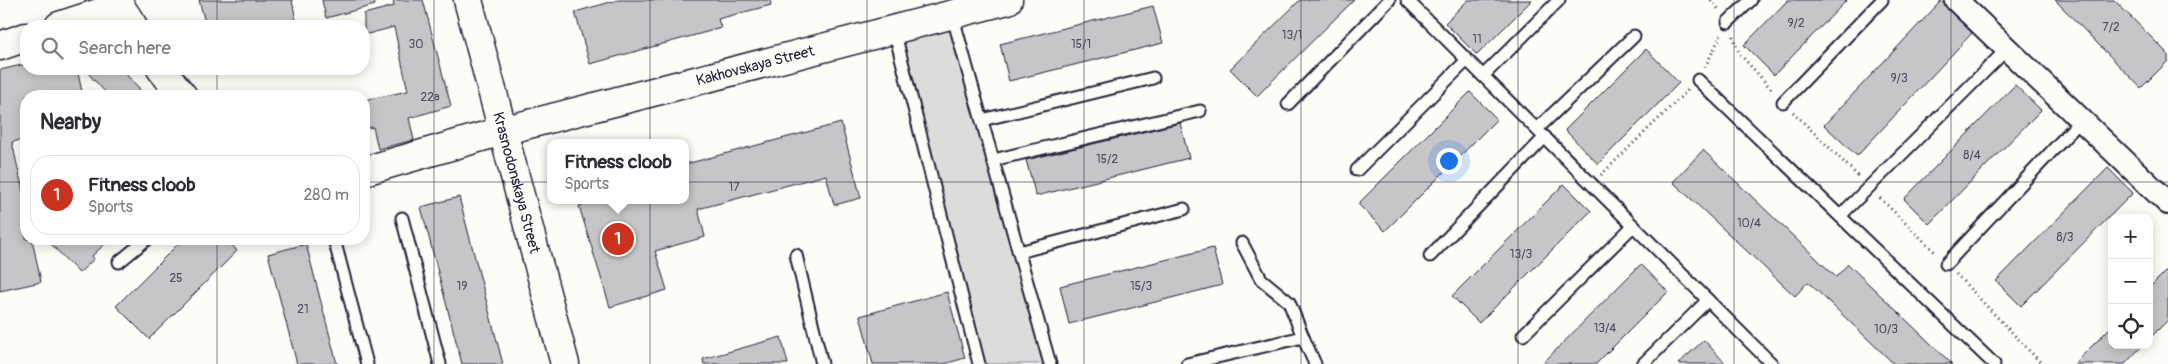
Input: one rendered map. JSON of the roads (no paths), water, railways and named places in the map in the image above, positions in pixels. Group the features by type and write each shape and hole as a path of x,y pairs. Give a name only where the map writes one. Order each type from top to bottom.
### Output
{"street":[{"name":"Krasnodonskaya Street","path":"468,0 565,364"},
{"name":"Kakhovskaya Street","path":"370,169 502,131 893,28 947,12 1008,0"},
{"path":"1956,0 2168,203"},
{"path":"81,20 126,8"},
{"path":"0,46 20,39"},
{"path":"166,75 177,90"}],"lane":[{"path":"1288,104 1389,0"},
{"path":"1408,0 1772,364"},
{"path":"1483,76 1559,0"},
{"path":"1728,22 1751,0"},
{"path":"1783,102 1882,0"},
{"path":"947,12 982,120 1050,364"},
{"path":"893,28 979,364"},
{"path":"1430,256 1541,133 1634,36"},
{"path":"1840,216 2007,49"},
{"path":"1357,170 1467,60"},
{"path":"982,120 1152,78"},
{"path":"1698,80 1994,364"},
{"path":"993,160 1200,111"},
{"path":"1946,264 2081,120"},
{"path":"1019,252 1184,210"},
{"path":"402,218 440,364"},
{"path":"1523,335 1634,226"},
{"path":"1242,242 1261,279 1289,302 1315,364"},
{"path":"119,262 140,245"},
{"path":"336,245 367,364"},
{"path":"796,255 822,364"},
{"path":"1643,364 1708,300"},
{"path":"1187,364 1303,337"},
{"path":"1755,364 1764,356"}],"place":[{"name":"Fitness cloob","path":"618,239"}]}
